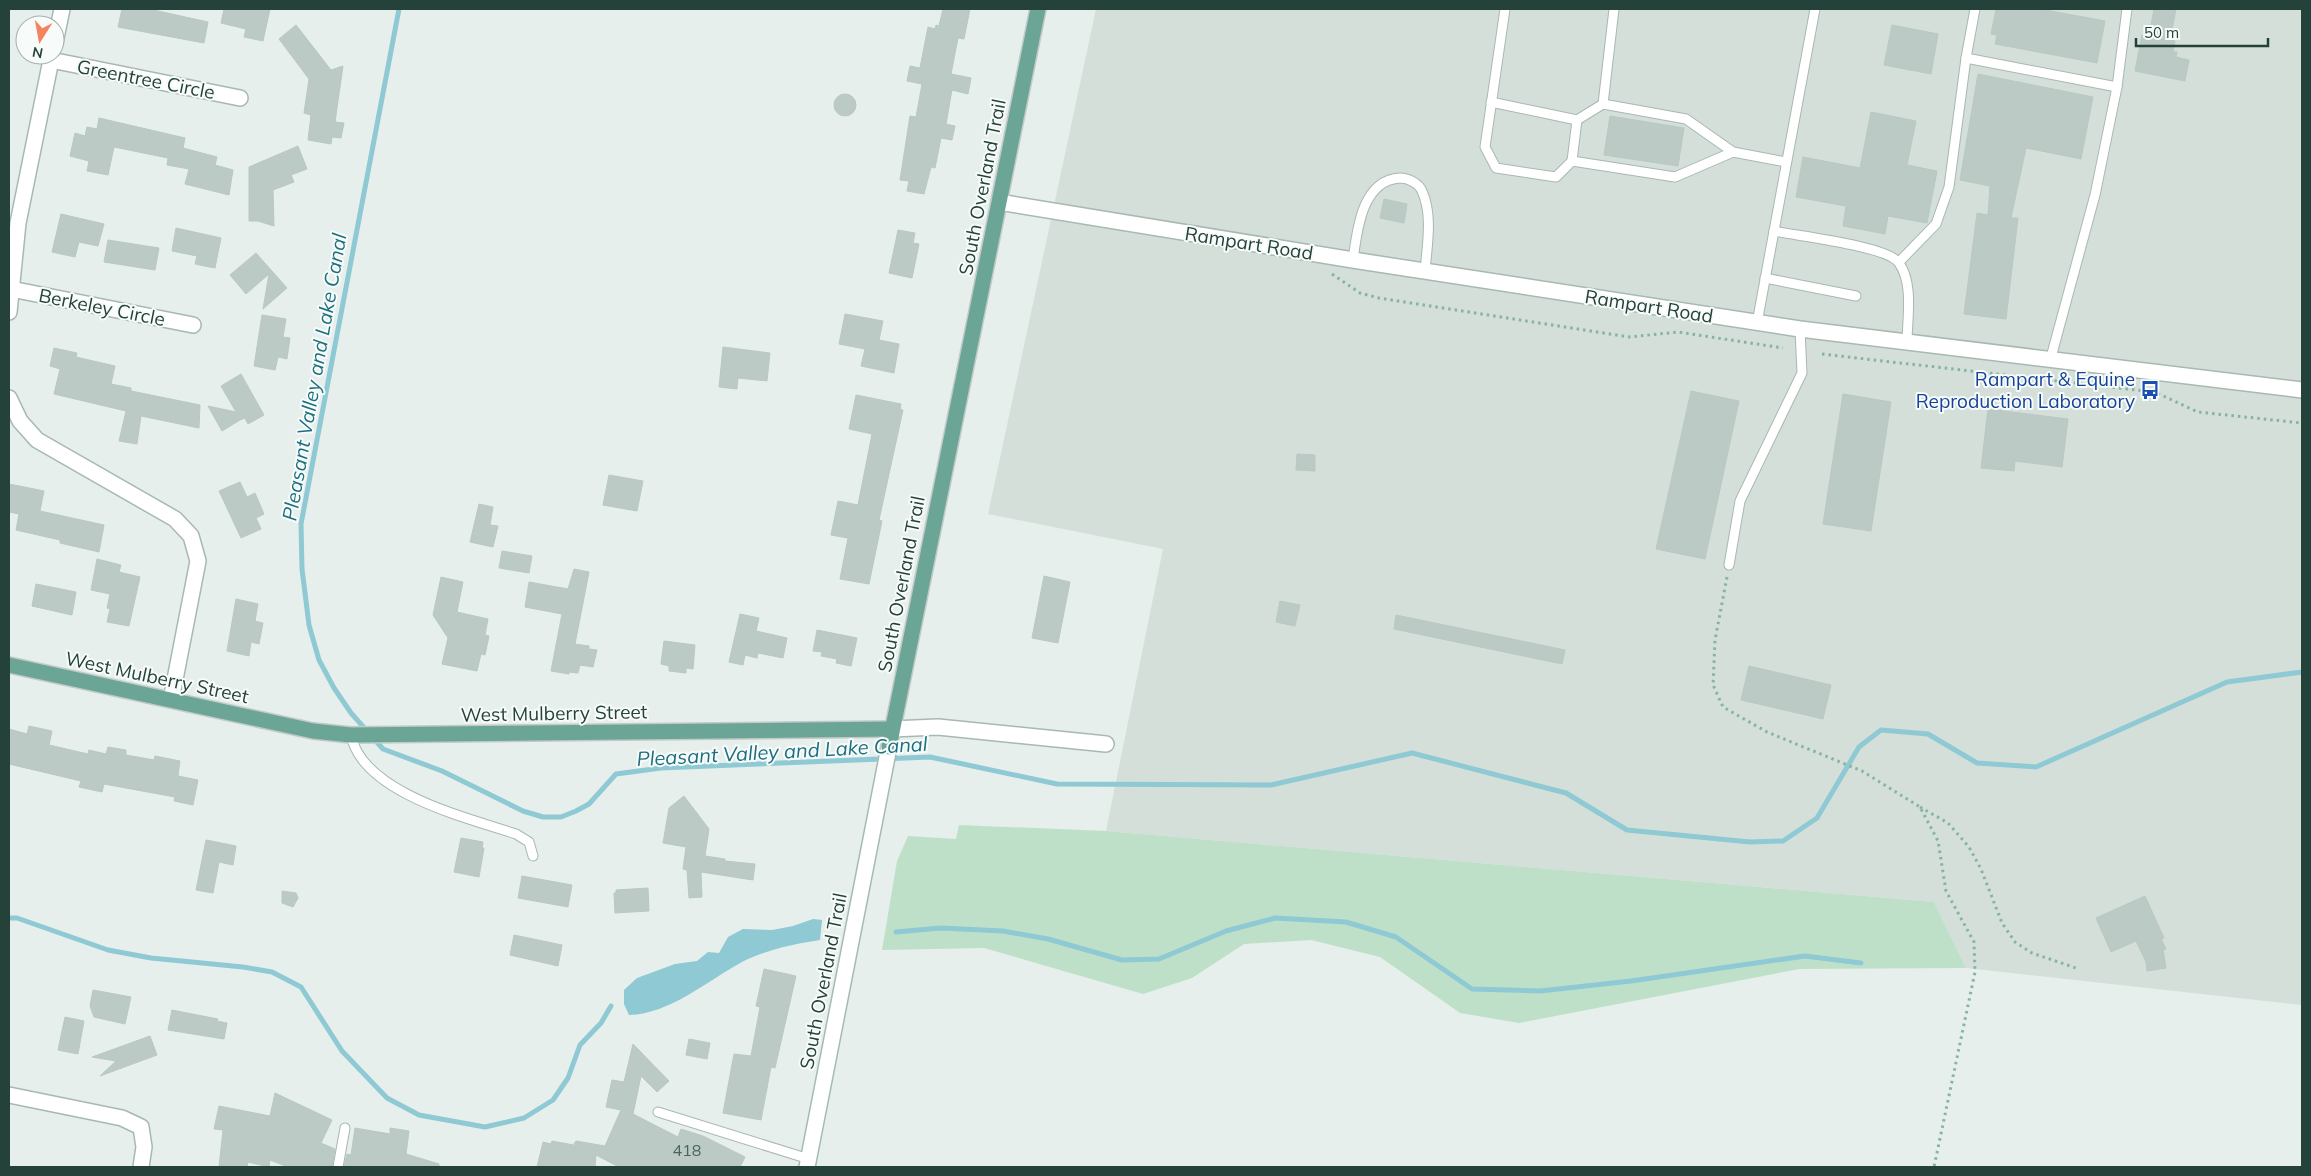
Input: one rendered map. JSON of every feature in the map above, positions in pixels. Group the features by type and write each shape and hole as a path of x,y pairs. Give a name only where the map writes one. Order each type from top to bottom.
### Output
{"main road":[{"name":"South Overland Trail","path":"889,747 1038,9"},
{"name":"West Mulberry Street","path":"9,665 313,731 357,735 892,729"}],"street":[{"name":"Greentree Circle","path":"65,61 240,98"},
{"path":"9,312 18,223 51,65"},
{"name":"Rampart Road","path":"999,202 1324,256 1800,330 2302,390"},
{"name":"Berkeley Circle","path":"11,289 193,325"},
{"path":"9,398 20,421 46,447 175,519 191,536 198,561 171,700"},
{"name":"West Mulberry Street","path":"892,729 938,727 1106,744"},
{"name":"South Overland Trail","path":"808,1163 889,747"},
{"path":"9,1095 122,1118 141,1127 144,1147 141,1167"}],"lane":[{"path":"1505,9 1485,147 1496,168 1556,177 1572,161 1577,120"},
{"path":"1604,104 1614,9"},
{"path":"1757,323 1814,9"},
{"path":"1899,262 1936,224 1948,187 1966,58 1975,9"},
{"path":"2050,361 2095,195 2117,88 2127,9"},
{"path":"1966,58 2117,88"},
{"path":"1491,102 1577,120 1604,104 1686,119 1733,152 1786,162"},
{"path":"1572,161 1675,177 1733,152"},
{"path":"1353,260 1357,233 1364,207 1371,195 1376,187 1384,182 1404,178 1413,182 1421,189 1426,204 1426,271"},
{"path":"1774,231 1882,251 1899,262 1907,284 1907,343"},
{"path":"1765,278 1856,296"},
{"path":"1729,565 1740,501 1802,373 1800,330"},
{"path":"357,735 353,746 358,755 378,776 422,802 516,834 529,842 533,856"},
{"path":"658,1112 808,1163"},
{"path":"338,1167 345,1128"}],"path":[{"path":"1324,256 1325,271 1360,293 1379,298 1629,337 1678,332 1783,348"},
{"path":"1822,354 2145,391 2159,394 2198,412 2302,424"},
{"path":"1729,565 1715,640 1713,676 1713,686 1723,708 1767,732 1862,771 1948,823 1969,847 1981,869 2002,922 2015,942 2032,953 2078,969"},
{"path":"1920,807 1938,842 1946,891 1974,942 1975,972 1934,1167"}],"shaded area":[{"path":"1096,9 2302,9 2302,1005 1966,968 1934,902 1106,831 1163,549 988,514"}],"green space":[{"path":"959,825 1106,831 1934,902 1966,968 1799,969 1519,1023 1460,1013 1380,957 1311,940 1244,944 1192,978 1143,994 984,948 882,950 897,861 908,836 956,839"}],"water":[{"path":"813,919 822,920 820,940 761,954 742,962 674,1003 644,1013 629,1015 624,1004 624,990 637,978 675,964 697,961 708,952 719,953 728,937 743,929 772,930 793,926"}],"building":[{"path":"122,9 149,9 208,22 204,43 118,27"},
{"path":"224,9 270,9 263,41 244,37 246,29 221,23"},
{"path":"943,9 970,9 964,39 958,38 951,74 971,78 968,94 952,90 946,124 955,126 952,140 941,138 935,168 931,167 924,194 907,191 909,181 900,180 910,116 916,117 922,84 907,81 910,66 920,68 928,27 935,29 936,25 939,26"},
{"path":"1996,9 2040,9 2105,21 2097,63 1995,44 1997,35 1991,34"},
{"path":"2154,9 2176,9 2170,40 2175,41 2173,52 2177,52 2176,57 2189,60 2185,81 2135,71 2142,35 2149,36"},
{"path":"296,25 331,70 343,66 335,122 344,123 341,138 332,137 331,144 308,140 311,115 304,113 309,79 279,39"},
{"path":"1892,25 1938,34 1931,74 1884,65"},
{"path":"1978,74 2093,97 2081,159 2026,148 2011,218 2018,218 2006,319 1964,314 1977,213 1988,215 1990,186 1960,180"},
{"path":"845,94 853,97 856,105 853,113 845,116 837,113 834,105 837,97"},
{"path":"1871,112 1916,121 1907,165 1937,171 1927,223 1888,216 1885,234 1843,226 1846,206 1796,197 1803,157 1860,168"},
{"path":"1610,116 1684,128 1678,166 1604,155"},
{"path":"99,118 185,138 183,148 217,157 215,165 233,170 229,195 185,184 189,169 167,165 168,158 114,147 108,175 87,171 89,161 70,156 75,133 85,136 87,127 97,129"},
{"path":"298,146 307,169 291,175 294,182 273,190 274,226 258,221 249,221 249,167"},
{"path":"1384,199 1407,204 1404,223 1380,218"},
{"path":"61,214 104,224 98,246 79,242 75,257 52,252"},
{"path":"176,228 221,238 215,268 195,264 197,256 172,251"},
{"path":"898,230 915,233 913,243 919,244 912,278 889,273"},
{"path":"108,240 159,248 155,270 104,262"},
{"path":"256,253 287,288 263,309 269,274 246,294 230,275"},
{"path":"845,314 883,321 879,340 899,344 894,373 861,366 865,349 839,344"},
{"path":"262,315 286,319 283,337 290,338 287,359 278,357 275,370 254,366"},
{"path":"723,347 770,353 767,381 738,378 737,389 719,387"},
{"path":"54,348 77,353 76,357 115,366 111,384 131,388 131,391 200,405 199,428 141,416 137,444 119,441 126,411 54,394 60,369 50,366"},
{"path":"241,374 264,415 248,424 245,418 222,431 208,406 236,412 221,386"},
{"path":"1691,391 1739,401 1705,559 1656,549"},
{"path":"1843,394 1891,402 1871,531 1823,524"},
{"path":"856,395 901,404 900,409 903,410 879,520 882,521 869,584 840,579 848,538 831,535 838,501 858,505 872,434 849,429"},
{"path":"1988,409 2068,419 2062,467 2015,461 2014,471 1981,468"},
{"path":"1297,454 1315,455 1315,471 1296,470"},
{"path":"609,475 643,481 637,511 603,505"},
{"path":"240,482 247,497 255,493 264,514 256,518 261,529 241,538 219,491"},
{"path":"9,484 44,491 40,511 104,525 99,552 60,543 60,540 16,530 19,514 9,512"},
{"path":"479,504 493,507 490,525 498,526 493,547 470,542"},
{"path":"502,551 532,556 529,573 499,568"},
{"path":"97,559 121,565 119,572 140,577 129,626 107,622 110,609 107,608 110,594 91,590"},
{"path":"574,569 589,572 575,644 589,646 589,649 597,650 593,667 580,665 578,673 569,672 569,674 551,671 562,614 525,607 529,582 568,589"},
{"path":"1044,576 1070,582 1058,643 1032,638"},
{"path":"441,577 463,582 457,612 488,619 485,635 489,636 485,655 481,654 477,671 442,664 448,638 433,615"},
{"path":"36,584 76,592 72,615 32,606"},
{"path":"236,599 258,604 255,621 263,623 259,644 251,642 249,656 227,651"},
{"path":"1280,601 1300,605 1295,626 1276,622"},
{"path":"740,614 759,618 756,631 787,638 783,658 758,653 757,658 745,655 743,665 729,662"},
{"path":"1396,615 1565,650 1562,664 1394,629"},
{"path":"817,630 857,638 851,666 836,663 837,659 821,656 822,652 813,651"},
{"path":"664,641 695,645 693,669 686,668 686,673 669,671 669,666 661,664"},
{"path":"1749,666 1831,685 1823,719 1741,700"},
{"path":"29,726 52,731 49,745 88,754 89,750 106,754 108,747 126,750 126,755 154,760 155,756 180,761 178,776 198,780 193,805 174,801 175,797 104,784 102,792 79,787 81,781 9,764 9,729 27,734"},
{"path":"684,796 709,829 705,856 725,859 725,861 755,864 753,880 701,872 702,897 689,898 687,870 683,869 686,847 663,843 669,808"},
{"path":"461,838 483,842 482,848 484,848 479,877 454,872"},
{"path":"206,840 236,846 233,865 219,862 213,893 196,890"},
{"path":"522,876 572,885 568,907 518,898"},
{"path":"648,888 649,911 615,913 614,893 616,893 616,890"},
{"path":"282,891 296,893 298,898 293,907 282,903"},
{"path":"2145,896 2164,938 2161,939 2166,949 2163,950 2166,968 2147,971 2146,962 2136,941 2111,952 2096,918"},
{"path":"514,935 562,945 558,966 510,955"},
{"path":"764,969 796,976 775,1068 771,1067 761,1120 723,1113 734,1054 751,1056 760,1007 756,1006"},
{"path":"93,990 131,997 125,1024 94,1017 90,1006"},
{"path":"172,1010 218,1019 217,1021 227,1023 224,1039 168,1030"},
{"path":"65,1017 84,1021 78,1054 58,1050"},
{"path":"150,1036 157,1055 100,1076 116,1061 92,1057"},
{"path":"689,1039 710,1043 707,1059 686,1055"},
{"path":"633,1044 669,1081 657,1092 641,1076 633,1114 678,1137 681,1129 703,1136 745,1157 740,1167 619,1167 596,1155 595,1167 537,1167 543,1142 551,1144 552,1141 579,1146 574,1144 576,1141 605,1146 621,1110 606,1107 612,1080 624,1082"},
{"path":"275,1093 332,1120 321,1143 335,1149 332,1167 288,1167 270,1160 269,1167 248,1162 247,1167 219,1167 223,1130 214,1129 219,1106 270,1116"},
{"path":"355,1128 390,1134 390,1128 409,1131 406,1154 439,1164 439,1167 344,1167 347,1154 351,1155"}],"waterway":[{"name":"Pleasant Valley and Lake Canal","path":"399,9 301,524 302,569 309,625 319,660 334,688 351,713 383,749 442,771 523,811 543,817 561,817 589,804 616,774 661,768 930,757 1057,784 1271,785 1412,753 1566,793 1627,830 1750,842 1783,841 1817,818 1859,747 1881,730 1928,734 1977,763 2036,767 2227,682 2302,672"},
{"path":"9,918 17,918 108,950 151,958 243,967 272,972 301,987 342,1051 387,1098 419,1115 485,1127 524,1118 553,1100 568,1078 580,1045 601,1023 611,1006"},
{"path":"896,932 941,928 1003,931 1048,939 1122,960 1159,959 1226,931 1275,918 1346,922 1396,937 1472,989 1540,991 1631,981 1805,956 1861,963"}],"place":[{"name":"Rampart & Equine Reproduction Laboratory","path":"2150,390"}]}
